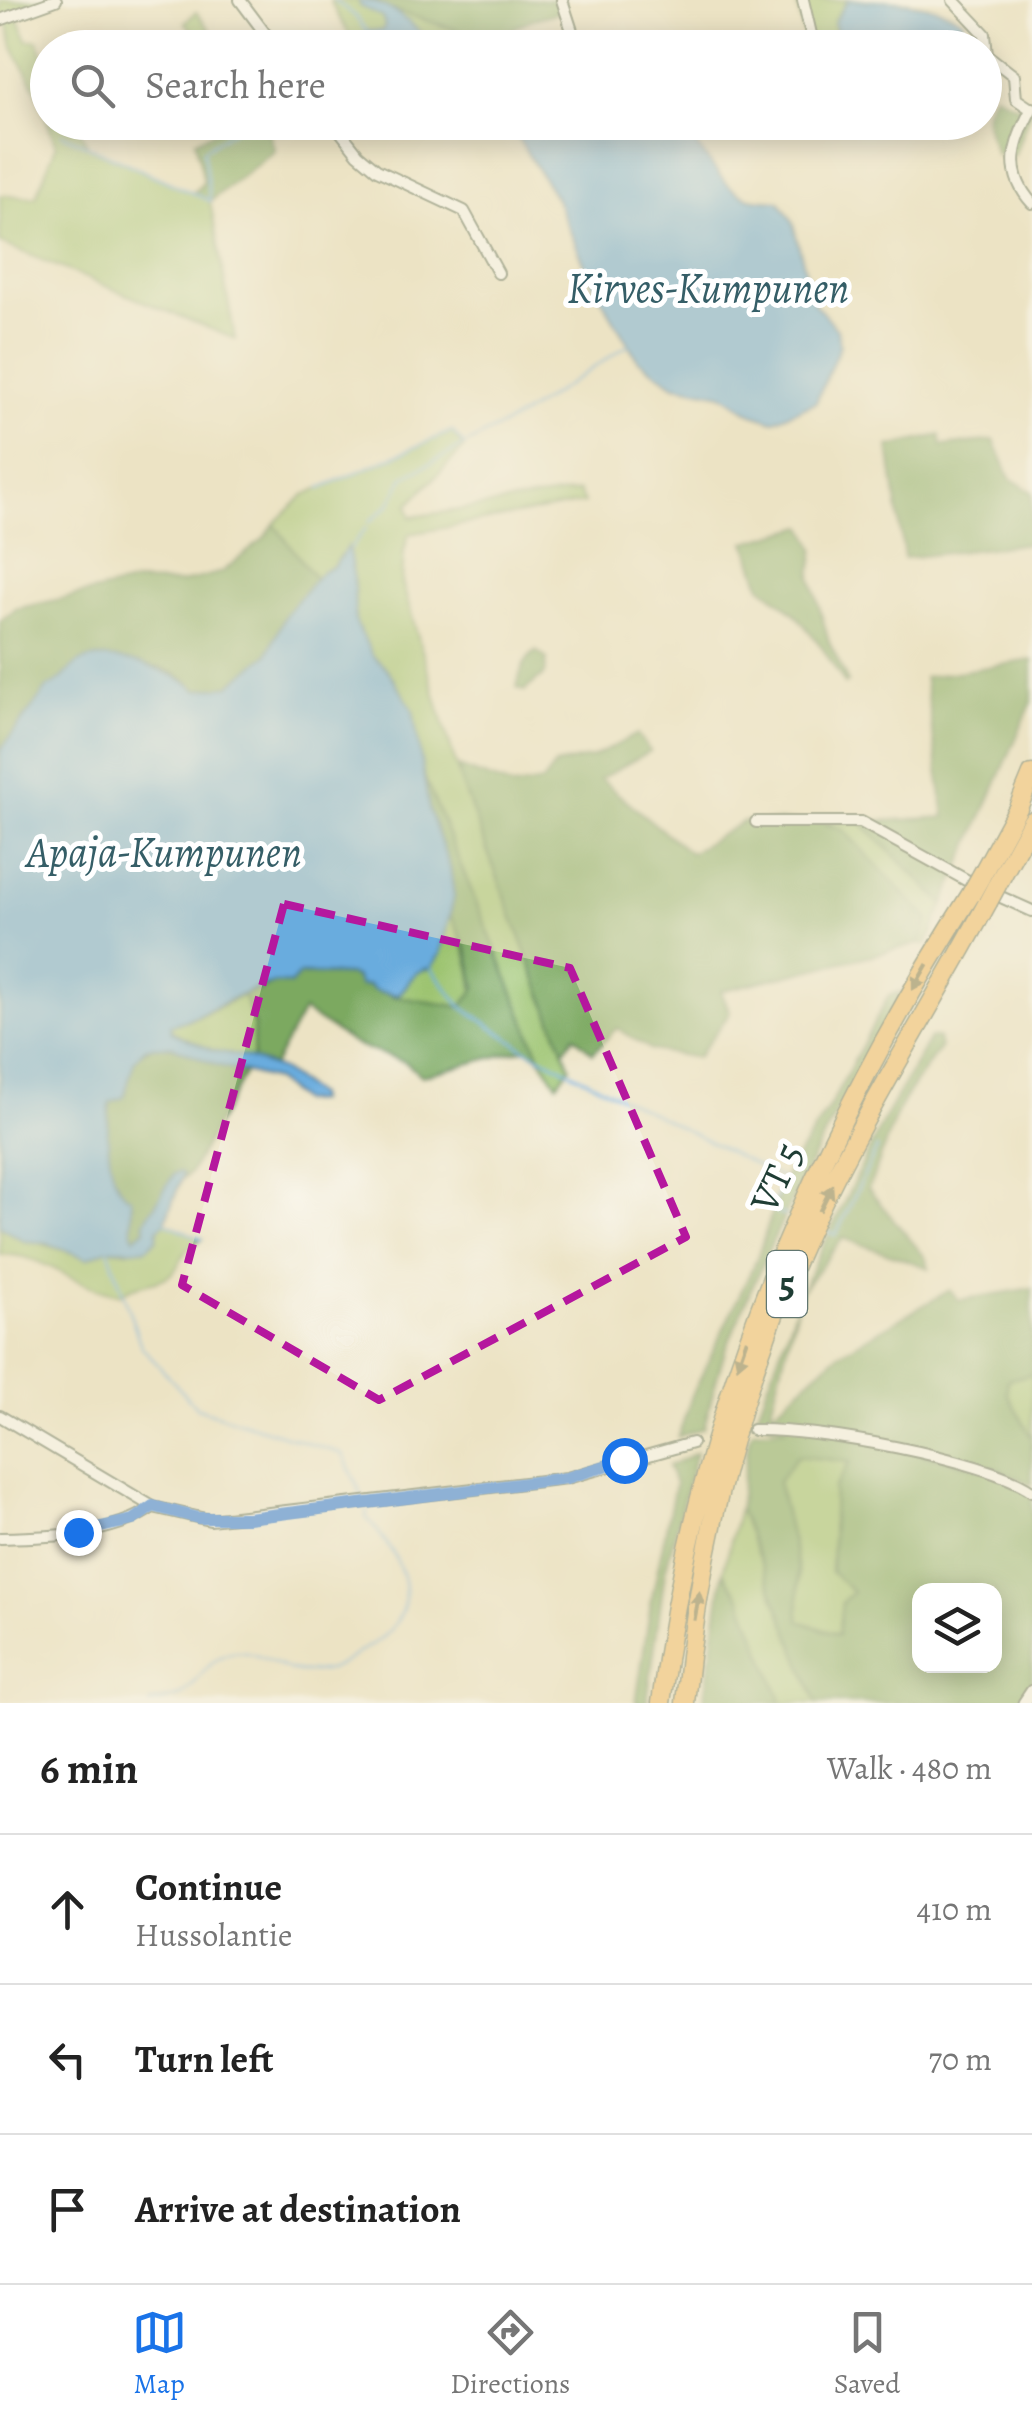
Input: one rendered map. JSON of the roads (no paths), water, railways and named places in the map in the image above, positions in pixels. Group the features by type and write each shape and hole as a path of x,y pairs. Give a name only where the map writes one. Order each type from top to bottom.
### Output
{"highway":[{"name":"VT 5","path":"685,1703 696,1615 716,1511 734,1436 764,1344 798,1255 984,890 1032,774"},
{"name":"VT 5","path":"662,1703 694,1515 716,1432 744,1346 790,1229 866,1072 1032,820"}],"street":[{"path":"0,20 56,0"},
{"path":"240,0 262,30"},
{"path":"562,0 572,30"},
{"path":"803,0 809,30"},
{"path":"953,0 981,30"},
{"path":"1002,66 1014,76 1016,100 1032,109 1016,139 1014,156 1023,194 1032,204"},
{"path":"347,140 377,170 464,211 498,273"},
{"path":"756,822 861,822 1032,911"},
{"path":"0,1416 153,1506 198,1518 248,1518 567,1478 692,1442"},
{"path":"753,1430 788,1429 992,1470 1032,1491"},
{"path":"0,1538 78,1532 133,1520 153,1506"},
{"path":"1024,1703 1032,1692"}],"water":[{"path":"359,0 380,4 417,30 382,30 382,17 360,6"},
{"path":"848,0 879,0 937,8 963,20 964,30 836,30 834,22"},
{"name":"Kirves-Kumpunen","path":"519,140 691,140 735,191 751,198 779,201 792,220 814,303 837,329 840,345 816,402 773,421 752,414 722,394 675,385 638,360 595,288 555,197"},
{"name":"Apaja-Kumpunen","path":"348,546 355,621 372,655 388,670 413,710 429,810 450,868 454,897 440,954 431,968 415,974 398,995 360,986 355,977 348,975 300,974 290,985 279,983 249,991 170,1025 172,1032 212,1050 282,1070 316,1095 317,1101 301,1102 275,1080 217,1065 172,1046 146,1047 134,1061 124,1097 110,1102 108,1140 116,1181 131,1198 135,1238 145,1230 145,1221 174,1174 183,1175 157,1239 145,1249 108,1249 87,1258 46,1243 24,1241 0,1226 0,751 48,687 79,663 91,659 141,664 174,676 197,690 229,686 267,655 286,614 323,570 333,567"}],"waterway":[{"path":"334,0 365,30"},
{"path":"75,140 210,201 203,150 218,140"},
{"path":"369,522 390,504 404,477 522,415 628,345"},
{"path":"320,488 452,431 464,445"},
{"path":"351,548 366,528"},
{"path":"431,968 462,1007 525,1049 783,1179 770,1210 787,1216"},
{"path":"820,1229 836,1235 877,1148"},
{"path":"165,1222 202,1239"},
{"path":"108,1249 141,1346 197,1408 343,1454 362,1496"},
{"path":"150,1703 180,1696 216,1660 232,1653 251,1654 295,1671 321,1671 340,1665 383,1637 400,1616 405,1586 395,1557 366,1517 367,1510"}]}
